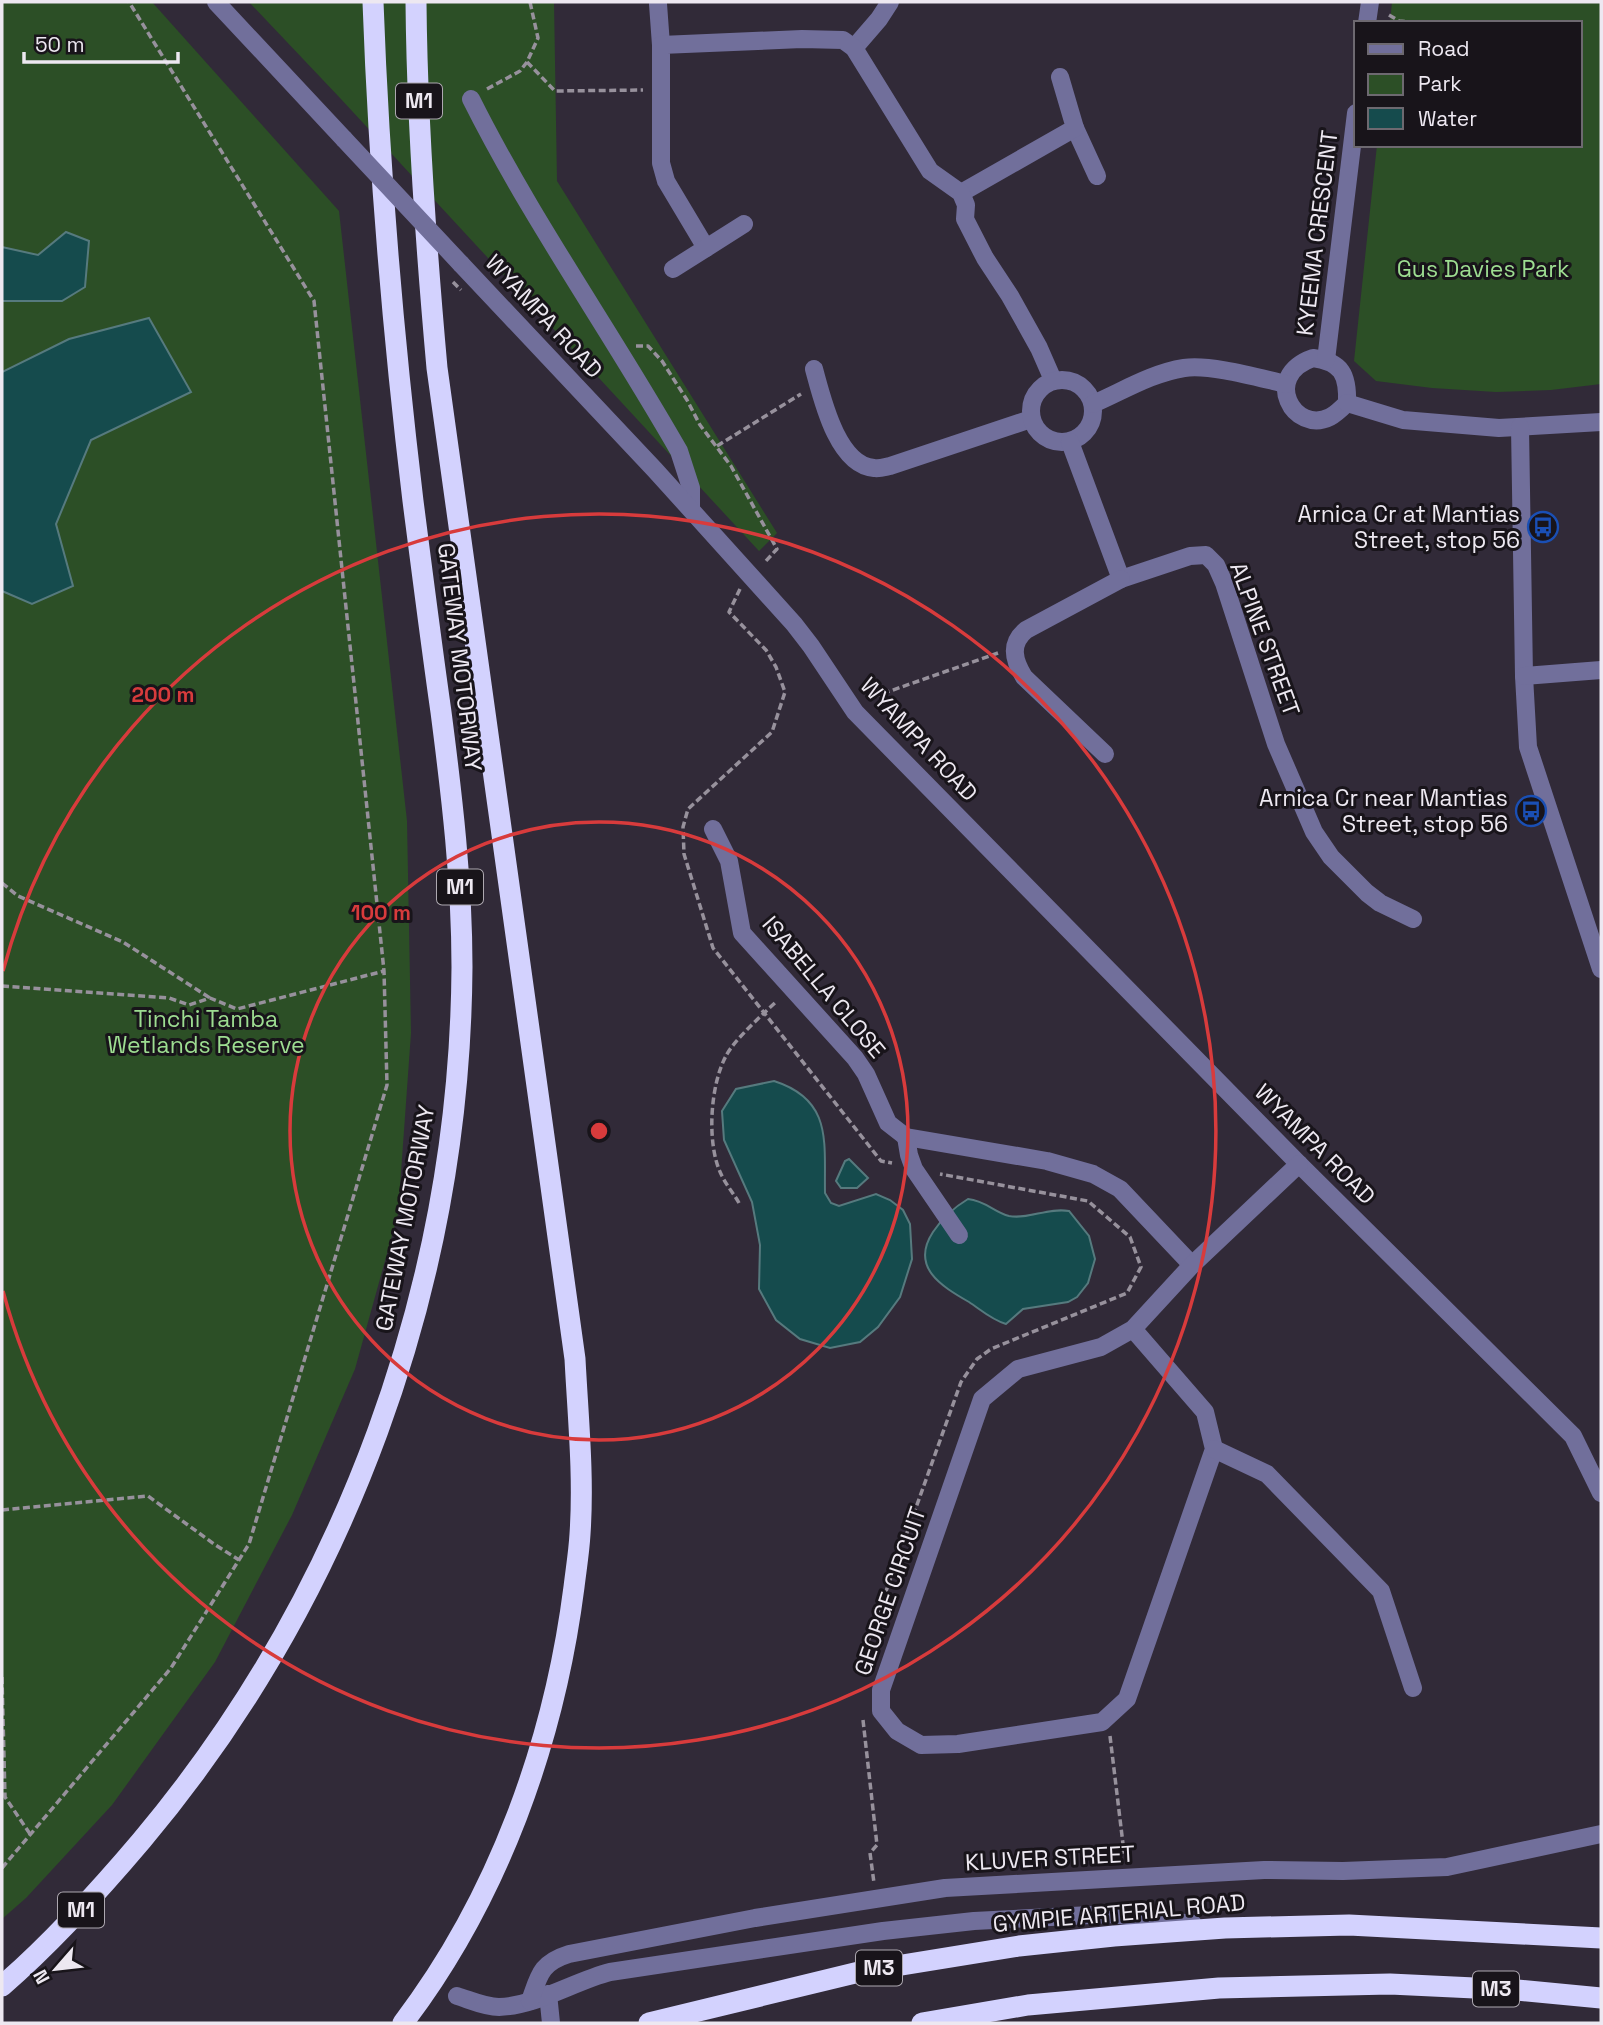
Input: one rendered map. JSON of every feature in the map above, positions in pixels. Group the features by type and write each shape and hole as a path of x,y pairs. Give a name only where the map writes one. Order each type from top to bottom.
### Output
{"highway":[{"name":"GATEWAY MOTORWAY","path":"2,1986 58,1934 153,1827 226,1729 272,1656 317,1574 382,1423 406,1347 438,1211 451,1134 460,1038 460,894 455,825 397,352 386,232 373,2"},
{"name":"GATEWAY MOTORWAY","path":"403,2023 430,1986 466,1925 505,1846 529,1784 551,1707 568,1629 580,1535 580,1449 575,1359 437,368 427,260 416,2"},
{"name":"GYMPIE ARTERIAL ROAD","path":"649,2023 859,1972 1018,1946 1114,1936 1224,1928 1349,1925 1601,1938"},
{"name":"M3","path":"922,2023 1028,2005 1219,1988 1390,1984 1517,1990 1601,1998"}],"street":[{"name":"WYAMPA ROAD","path":"216,2 691,509 794,624 855,712 1299,1164 1573,1436 1601,1493"},
{"path":"854,48 890,2"},
{"path":"1367,21 1370,2"},
{"path":"658,4 661,45 661,163 666,181 706,248"},
{"path":"661,45 843,40 854,48 930,171 961,193 966,205 965,219 970,230 1039,348 1053,380"},
{"path":"1060,77 1075,128 1097,176"},
{"path":"471,99 531,207 679,451 691,488 691,509"},
{"path":"961,193 1075,128"},
{"name":"KYEEMA CRESCENT","path":"1326,360 1354,129"},
{"path":"673,269 744,224"},
{"path":"1313,358 1326,360 1342,372 1347,382 1347,402 1329,418 1307,419 1297,414 1290,405 1286,384 1291,372 1301,363 1313,358"},
{"path":"1093,404 1140,382 1185,368 1211,369 1286,384"},
{"path":"816,377 843,448 855,460 873,468 890,466 1031,419"},
{"path":"1053,380 1077,383 1087,390 1093,404 1094,414 1090,426 1082,437 1070,442 1058,443 1046,438 1037,430 1031,419 1035,395 1042,386 1053,380"},
{"path":"1347,402 1403,420 1499,428 1601,422"},
{"path":"1520,427 1524,676 1528,747 1601,969"},
{"path":"1070,442 1121,579"},
{"name":"ALPINE STREET","path":"1014,649 1019,636 1026,630 1121,579 1190,556 1206,555 1216,565 1224,583 1276,744 1314,832 1331,856 1367,893 1380,903 1413,919"},
{"path":"1014,649 1016,664 1024,677 1105,754"},
{"path":"1524,676 1601,670"},
{"name":"ISABELLA CLOSE","path":"713,829 729,861 742,933 856,1058 888,1123 906,1137"},
{"path":"958,1235 914,1169 906,1137 1047,1161 1093,1174 1120,1189 1192,1265"},
{"name":"GEORGE CIRCUIT","path":"1102,1722 958,1744 921,1745 897,1731 881,1711 881,1690 982,1399 1018,1369 1101,1347 1133,1329 1192,1265 1299,1164"},
{"path":"1102,1722 1127,1699 1214,1449 1205,1412 1133,1329"},
{"path":"1214,1449 1268,1474 1381,1591 1413,1688"},
{"name":"KLUVER STREET","path":"521,2010 541,1970 555,1958 743,1920 945,1888 1264,1870 1343,1871 1447,1867 1601,1834"},
{"path":"457,1996 483,2005 521,2010 548,1994 589,1977 610,1972 883,1931 974,1921 1111,1914 1224,1928"},
{"path":"548,1994 551,2023"},
{"path":"995,2023 1028,2005"}],"path":[{"path":"2,1868 171,1668 249,1544 387,1085 384,971 314,301 129,2"},
{"path":"471,99 520,71 527,62 538,38 530,2"},
{"path":"1389,15 1399,21"},
{"path":"527,62 555,91 660,90"},
{"path":"622,354 639,345 653,350 687,400 700,425 731,466 777,548 764,562"},
{"path":"717,446 816,377"},
{"path":"737,593 729,612 766,650 776,667 785,692 772,732 688,809 683,827 684,854 713,948 881,1161 1088,1202 1130,1237 1141,1267 1127,1293 991,1349 977,1359 961,1382 866,1647 864,1686"},
{"path":"873,697 1014,649"},
{"path":"2,883 18,896 123,942 211,998 237,1009 384,971"},
{"path":"2,986 169,998 188,1004 211,998"},
{"path":"739,1203 721,1175 715,1158 712,1127 716,1078 726,1053 791,987"},
{"path":"2,1510 148,1496 239,1560"},
{"path":"2,1677 5,1797 30,1833"},
{"path":"876,1899 870,1853 877,1845 862,1712 881,1711"},
{"path":"1102,1722 1110,1735 1123,1844 1123,1852 1115,1853 1118,1879"}],"green space":[{"name":"Tinchi Tamba Wetlands Reserve","path":"2,2 152,2 339,211 407,821 411,1033 398,1214 355,1369 292,1515 215,1662 112,1805 26,1898 2,1919"},
{"path":"249,2 554,2 557,181 777,533 759,551 340,98"},
{"name":"Gus Davies Park","path":"1392,2 1601,2 1601,384 1551,390 1496,392 1432,388 1376,381 1354,361 1377,147 1582,147 1582,21 1390,21"}],"water":[{"path":"66,232 89,241 85,287 62,301 2,301 2,247 38,255"},
{"path":"149,318 191,392 91,440 56,524 73,586 32,604 2,591 2,372 69,339"},
{"path":"774,1081 807,1099 816,1111 824,1140 825,1193 831,1203 839,1206 876,1194 903,1210 910,1224 912,1259 900,1297 878,1327 860,1342 830,1348 800,1339 776,1320 759,1289 760,1245 752,1202 724,1140 722,1111 736,1089"},
{"path":"849,1159 868,1178 857,1188 841,1188 836,1181 845,1161"},
{"path":"968,1199 1016,1217 1069,1211 1089,1236 1095,1259 1088,1283 1077,1297 1068,1302 1023,1309 1006,1324 939,1282 927,1265 927,1244 945,1217"}],"place":[{"name":"Arnica Cr at Mantias Street, stop 56","path":"1543,527"},
{"name":"Arnica Cr near Mantias Street, stop 56","path":"1531,811"}]}
